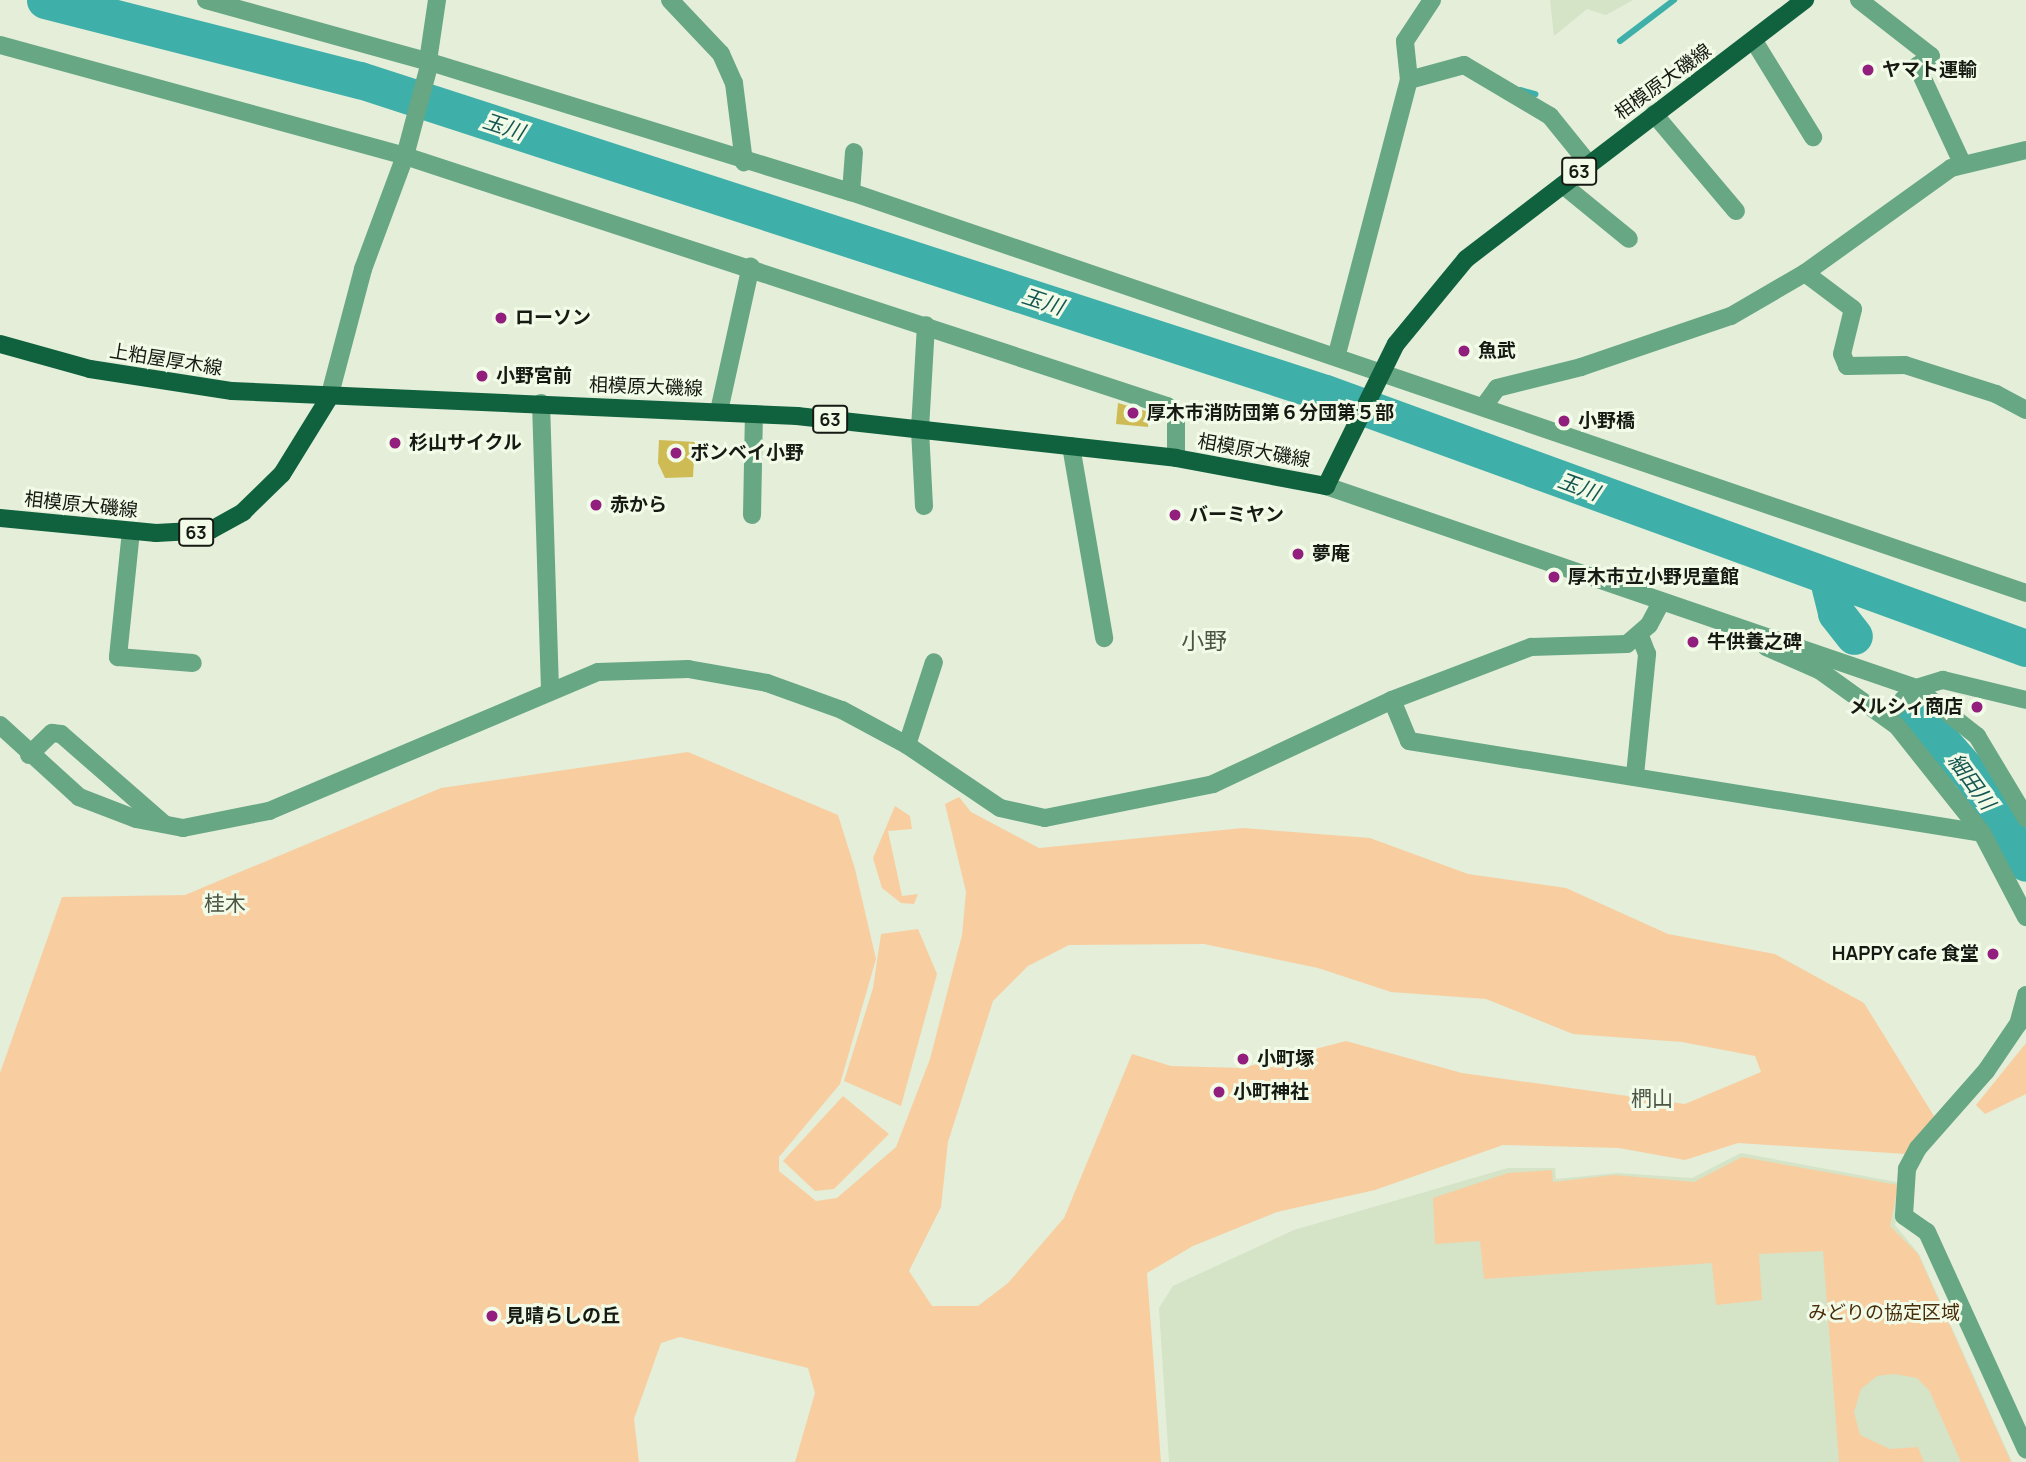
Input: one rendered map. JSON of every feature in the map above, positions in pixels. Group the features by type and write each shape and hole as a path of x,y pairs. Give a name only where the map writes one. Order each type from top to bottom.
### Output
{"main road":[{"name":"相模原大磯線","path":"0,518 131,531 190,533 228,523 294,459 329,398 541,403 754,414 920,429 1176,458 1326,486 1380,375 1423,305 1466,259 1588,163 1754,41 1805,0"},
{"name":"上粕屋厚木線","path":"0,345 173,383 329,398"}],"street":[{"path":"206,0 429,64 744,162 851,192 1337,354 1380,375 1483,405 2026,593"},
{"path":"329,398 363,269 406,153 429,64 437,0"},
{"path":"670,0 722,54 734,83 744,162"},
{"path":"1337,354 1409,80 1405,41 1432,0"},
{"path":"1859,0 1931,56 1917,66 1962,163"},
{"path":"1754,41 1813,137"},
{"path":"0,45 406,153 1167,406 1177,416 1176,458"},
{"path":"1409,80 1464,65 1550,116 1588,163"},
{"path":"1654,114 1736,211"},
{"path":"1483,405 1497,388 1632,351 1731,316 1805,273 1962,163 2026,150"},
{"path":"851,192 854,152"},
{"path":"1563,185 1629,239"},
{"path":"719,411 751,266"},
{"path":"1805,273 1853,309 1842,354 1847,366 1905,365 1996,394 2026,410"},
{"path":"924,506 920,429 926,325"},
{"path":"541,403 550,691"},
{"path":"752,514 754,414"},
{"path":"1070,446 1104,638"},
{"path":"1326,486 1913,691 1977,736 2026,818"},
{"path":"131,531 118,657 193,663"},
{"path":"0,725 29,755 79,797 164,824 221,824 269,811 598,673 647,666 733,675 801,693 907,744 1000,808 1022,816 1056,817 1213,784 1392,700 1531,647 1608,647 1640,636 1660,604"},
{"path":"1634,775 1647,654 1640,636"},
{"path":"1757,637 1890,712 2018,876 2026,917"},
{"path":"907,744 933,662"},
{"path":"1890,712 1913,691 1942,680 2026,700"},
{"path":"1392,700 1409,741 1982,833"},
{"path":"29,755 52,733 61,734 164,824"},
{"path":"2026,995 2018,1024 1986,1072 1918,1148 1907,1169 1904,1216 1909,1225 1927,1233 2026,1449"}],"shaded area":[{"path":"1550,0 1633,0 1606,15 1587,9 1554,36"},
{"path":"1741,1153 1902,1183 1895,1225 1919,1254 2012,1462 1169,1462 1159,1308 1173,1286 1294,1230 1508,1168 1555,1168 1556,1179 1617,1173 1692,1178"}],"green space":[{"path":"688,752 838,815 855,869 876,959 840,1084 779,1157 779,1171 816,1201 837,1198 896,1147 930,1059 962,935 966,892 945,804 959,797 971,812 1039,848 1243,828 1370,838 1468,874 1566,888 1668,934 1775,954 1864,1003 1934,1116 1921,1155 1738,1143 1685,1160 1619,1148 1503,1145 1375,1190 1277,1212 1193,1246 1147,1273 1161,1462 795,1462 815,1393 808,1368 680,1337 661,1343 634,1419 639,1462 0,1462 0,1073 62,897 185,895 441,788","holes":["1204,944 1318,968 1391,992 1486,999 1573,1034 1682,1042 1755,1056 1761,1072 1685,1104 1462,1073 1346,1041 1242,1068 1171,1066 1132,1054 1064,1218 1008,1283 978,1306 932,1306 909,1271 941,1207 948,1142 993,1001 1028,966 1069,945"]},
{"path":"895,806 910,816 912,829 888,831 902,896 918,894 914,904 901,903 882,888 873,858"},
{"path":"918,929 937,974 901,1106 844,1081 873,988 881,934"},
{"path":"2026,1043 2026,1094 1985,1114 1976,1105"},
{"path":"843,1096 889,1134 834,1189 815,1191 783,1161"},
{"name":"みどりの協定区域","path":"1742,1157 1898,1185 1890,1226 1918,1254 2011,1462 1961,1462 1929,1390 1917,1378 1894,1374 1877,1376 1861,1389 1854,1412 1860,1435 1890,1449 1918,1447 1924,1462 1839,1462 1823,1251 1759,1254 1762,1300 1716,1305 1712,1263 1484,1279 1480,1241 1435,1244 1433,1198 1508,1173 1552,1170 1553,1182 1614,1175 1694,1182"}],"building":[{"name":"厚木市消防団第６分団第５部","path":"1118,403 1149,412 1148,427 1116,424"},
{"name":"ボンベイ小野","path":"659,440 695,442 693,477 665,478 658,463"}],"waterway":[{"name":"玉川","path":"45,0 360,80 1325,393 2026,648"},
{"path":"1620,41 1674,0"},
{"path":"1520,90 1535,94"},
{"name":"細田川","path":"1827,576 1836,613 1854,636"},
{"name":"細田川","path":"1910,705 1972,776 2026,863"}],"place":[{"name":"ヤマト運輸","path":"1868,70"},
{"name":"ローソン","path":"501,318"},
{"name":"魚武","path":"1464,351"},
{"name":"小野宮前","path":"482,376"},
{"name":"厚木市消防団第６分団第５部","path":"1133,413"},
{"name":"小野橋","path":"1564,421"},
{"name":"杉山サイクル","path":"395,443"},
{"name":"ボンベイ小野","path":"676,453"},
{"name":"赤から","path":"596,505"},
{"name":"バーミヤン","path":"1175,515"},
{"name":"夢庵","path":"1298,554"},
{"name":"厚木市立小野児童館","path":"1554,577"},
{"name":"牛供養之碑","path":"1693,642"},
{"name":"メルシィ商店","path":"1977,707"},
{"name":"HAPPY cafe 食堂","path":"1993,954"},
{"name":"小町塚","path":"1243,1059"},
{"name":"小町神社","path":"1219,1092"},
{"name":"見晴らしの丘","path":"492,1316"}],"district":[{"name":"小野","path":"1204,640"},
{"name":"桂木","path":"225,903"},
{"name":"椚山","path":"1652,1098"}]}
